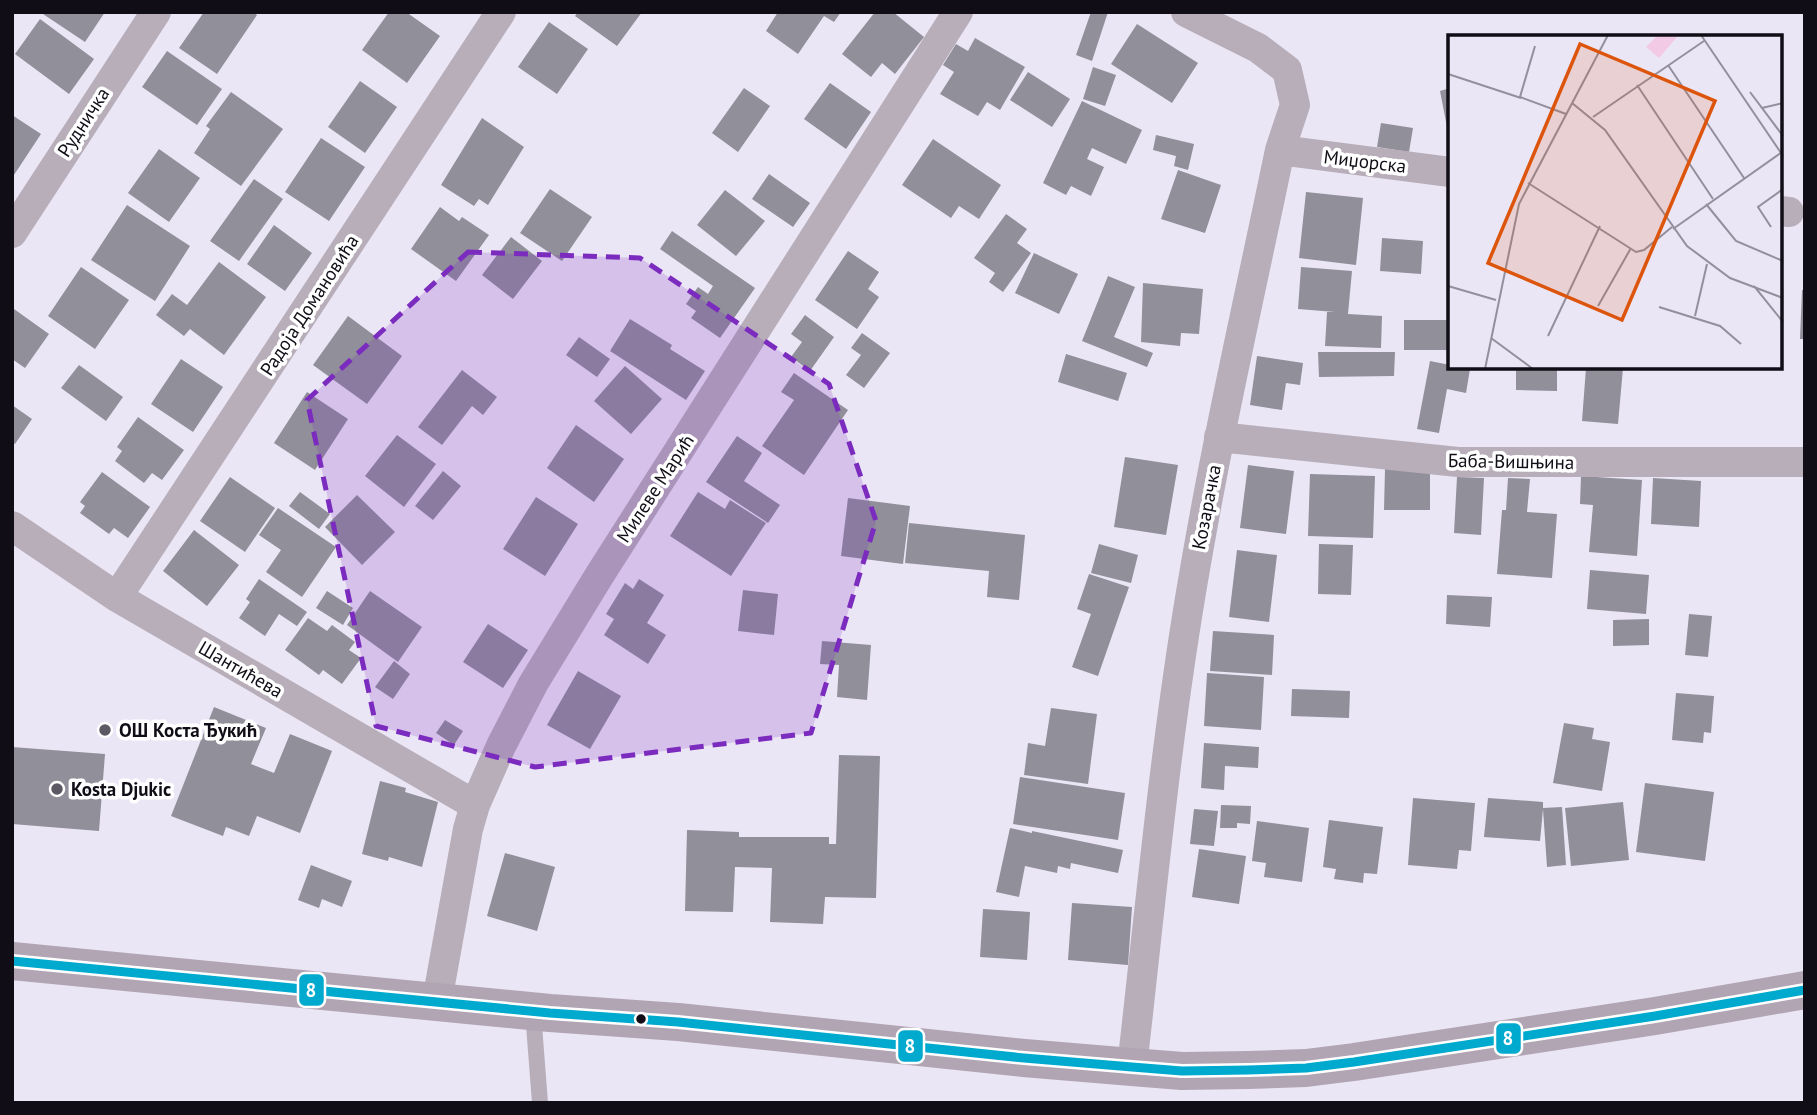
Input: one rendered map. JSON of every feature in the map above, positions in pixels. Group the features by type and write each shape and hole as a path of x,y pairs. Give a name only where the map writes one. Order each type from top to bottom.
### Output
{"main road":[{"path":"12,961 1182,1071 1306,1068 1354,1062 1655,1017 1805,990"}],"street":[{"name":"Рудничка","path":"12,233 156,12"},
{"name":"Радоја Домановића","path":"117,597 501,12"},
{"name":"Милеве Марић","path":"437,1001 462,852 475,805 500,746 565,631 958,12"},
{"name":"Козарачка","path":"1132,1067 1161,796 1195,570 1219,437 1280,150 1295,105 1287,70 1258,48 1186,12"},
{"name":"Миџорска","path":"1280,150 1448,172"},
{"name":"Баба-Вишњина","path":"1219,437 1458,462 1805,462"},
{"name":"Шантићева","path":"12,526 117,597 475,805"}],"lane":[{"path":"533,1012 540,1103"}],"highlighted area":[{"path":"468,252 640,258 829,384 876,521 811,733 535,767 376,726 307,400"}],"building":[{"path":"40,12 105,12 85,42"},
{"path":"204,12 253,12 257,15 217,74 179,48"},
{"path":"389,12 406,12 440,36 407,83 362,50"},
{"path":"578,12 642,12 617,46 575,16"},
{"path":"778,12 841,12 834,22 824,16 798,54 766,31"},
{"path":"875,12 893,12 924,37 895,74 882,63 871,77 842,54"},
{"path":"1091,12 1108,12 1092,61 1076,55"},
{"path":"40,19 94,59 69,94 15,54"},
{"path":"549,22 588,49 557,94 518,67"},
{"path":"1137,24 1198,63 1172,103 1111,64"},
{"path":"975,38 1025,67 1000,110 987,102 978,116 940,94 954,72 943,65 956,44 968,51"},
{"path":"167,51 222,89 197,125 142,87"},
{"path":"1093,67 1116,75 1105,106 1083,99"},
{"path":"1028,72 1070,99 1052,127 1010,100"},
{"path":"360,81 397,107 365,153 328,127"},
{"path":"830,83 871,112 846,149 804,119"},
{"path":"744,88 770,106 738,152 712,133"},
{"path":"1448,89 1448,132 1440,91"},
{"path":"231,92 283,129 241,186 194,153 210,129 206,126"},
{"path":"1082,101 1142,130 1126,164 1092,148 1087,159 1104,167 1091,196 1071,186 1066,195 1043,183"},
{"path":"12,115 41,134 12,178"},
{"path":"482,118 524,147 488,205 479,199 474,206 441,185"},
{"path":"1381,123 1413,128 1409,152 1377,147"},
{"path":"1156,135 1194,144 1188,170 1174,166 1176,156 1153,150"},
{"path":"321,138 365,167 329,221 285,192"},
{"path":"933,139 1001,185 979,219 959,206 951,218 902,185"},
{"path":"159,149 200,178 169,222 128,193"},
{"path":"1178,170 1221,185 1205,233 1161,219"},
{"path":"769,174 810,203 793,227 752,199"},
{"path":"254,179 283,199 239,261 210,241"},
{"path":"550,189 592,217 562,261 520,233"},
{"path":"725,190 765,221 736,256 697,225"},
{"path":"1306,192 1363,198 1356,265 1299,258"},
{"path":"127,205 190,246 155,301 91,260"},
{"path":"440,207 459,221 462,217 489,235 456,281 411,249"},
{"path":"1006,214 1027,229 1017,243 1031,253 1003,292 989,282 995,273 974,258"},
{"path":"274,225 312,253 285,291 247,264"},
{"path":"672,231 755,288 720,338 691,318 696,311 686,304 698,287 708,294 713,286 660,249"},
{"path":"511,237 542,261 513,299 482,275"},
{"path":"1382,238 1423,241 1421,274 1380,271"},
{"path":"848,251 879,272 868,289 879,297 857,329 815,300"},
{"path":"1034,253 1078,274 1059,314 1015,293"},
{"path":"219,262 266,297 224,355 190,329 184,336 156,315 172,294 187,305"},
{"path":"81,267 129,300 95,349 48,316"},
{"path":"1301,267 1352,271 1348,314 1382,316 1381,348 1325,346 1327,312 1335,312 1298,309"},
{"path":"1108,276 1135,287 1114,337 1153,353 1147,367 1082,341"},
{"path":"1143,283 1203,289 1199,334 1181,333 1180,346 1141,342"},
{"path":"1802,290 1805,290 1805,339 1800,339"},
{"path":"14,309 49,334 25,368 12,359"},
{"path":"805,315 834,337 810,371 791,357 802,342 791,334"},
{"path":"348,316 402,356 367,404 313,365"},
{"path":"630,319 672,345 670,349 705,371 686,400 610,351"},
{"path":"1404,320 1448,320 1448,350 1404,350"},
{"path":"862,333 890,353 864,388 846,375 861,355 851,348"},
{"path":"579,337 610,359 597,377 566,355"},
{"path":"1318,352 1395,352 1394,376 1319,377"},
{"path":"1066,354 1127,373 1118,401 1058,382"},
{"path":"1257,356 1303,363 1300,385 1286,383 1282,410 1250,405"},
{"path":"181,359 223,387 193,432 151,404"},
{"path":"1430,361 1448,365 1448,369 1470,369 1466,393 1447,389 1439,433 1417,429"},
{"path":"79,365 123,397 106,421 61,388"},
{"path":"625,366 662,399 631,434 594,401"},
{"path":"1516,369 1557,369 1557,391 1516,390"},
{"path":"1586,369 1623,369 1618,424 1582,421"},
{"path":"462,370 497,397 483,415 472,406 442,445 418,427"},
{"path":"794,373 848,410 804,475 762,446 794,400 781,392"},
{"path":"307,392 348,419 315,470 274,443"},
{"path":"12,405 32,419 15,444 12,442"},
{"path":"138,417 184,450 162,480 152,473 144,483 115,461 122,451 117,447"},
{"path":"576,425 624,459 594,502 547,468"},
{"path":"397,435 436,464 404,507 365,476"},
{"path":"737,436 762,453 744,481 780,505 768,523 706,482"},
{"path":"1125,457 1178,465 1166,535 1114,527"},
{"path":"1248,465 1294,471 1286,534 1240,528"},
{"path":"1385,469 1430,471 1430,510 1384,510"},
{"path":"443,471 461,486 433,520 415,506"},
{"path":"102,472 150,507 128,538 114,528 109,534 80,513 85,506 80,502"},
{"path":"1310,474 1375,476 1373,538 1308,536"},
{"path":"1581,476 1642,480 1637,556 1589,552 1593,505 1580,504"},
{"path":"230,477 275,508 245,552 200,521"},
{"path":"1457,477 1484,478 1481,535 1454,533"},
{"path":"1508,478 1530,479 1527,512 1557,514 1552,578 1497,574 1502,510 1506,510"},
{"path":"1653,478 1701,481 1699,527 1651,524"},
{"path":"300,492 330,514 319,529 289,506"},
{"path":"698,492 725,509 730,500 766,523 731,576 670,536"},
{"path":"357,495 395,532 362,565 325,527"},
{"path":"536,497 578,524 545,576 503,549"},
{"path":"848,498 910,506 903,564 841,556"},
{"path":"278,508 336,547 302,597 266,572 281,550 259,535"},
{"path":"909,523 1025,535 1019,600 987,597 989,571 905,563"},
{"path":"194,530 239,565 207,606 163,571"},
{"path":"1099,544 1138,555 1131,583 1091,573"},
{"path":"1319,544 1353,545 1351,595 1318,594"},
{"path":"1237,550 1277,555 1269,622 1229,617"},
{"path":"1590,570 1649,575 1646,614 1587,609"},
{"path":"1089,574 1129,587 1098,676 1072,667 1091,614 1077,609"},
{"path":"259,579 307,612 297,626 279,614 265,636 239,618 250,602 246,599"},
{"path":"639,579 664,595 647,623 666,635 648,664 604,635 614,619 606,614 625,583 633,589"},
{"path":"743,590 778,594 774,635 738,631"},
{"path":"327,591 353,608 343,625 316,608"},
{"path":"370,591 422,627 398,662 347,625"},
{"path":"1447,595 1492,597 1490,627 1446,624"},
{"path":"1689,614 1712,616 1708,657 1685,655"},
{"path":"308,618 327,631 332,625 355,642 349,650 361,658 342,684 323,670 319,675 285,650"},
{"path":"1649,619 1649,645 1613,646 1613,620"},
{"path":"488,624 528,650 503,688 463,662"},
{"path":"1213,631 1274,635 1272,675 1210,671"},
{"path":"822,641 871,645 867,700 837,697 839,665 820,664"},
{"path":"394,661 410,674 393,699 375,687"},
{"path":"578,671 621,696 590,749 547,725"},
{"path":"1207,673 1264,677 1261,730 1204,726"},
{"path":"1292,689 1350,691 1349,718 1291,716"},
{"path":"1676,693 1714,696 1711,733 1704,732 1703,743 1672,740"},
{"path":"214,707 266,728 251,764 274,773 290,734 332,751 300,833 257,816 249,836 226,827 223,836 171,816"},
{"path":"1051,708 1097,714 1088,784 1024,775 1028,743 1045,746"},
{"path":"445,720 463,731 454,745 436,733"},
{"path":"1564,723 1594,728 1592,739 1610,742 1602,791 1553,783"},
{"path":"1204,743 1259,747 1258,768 1225,766 1224,790 1201,788"},
{"name":"Kosta Djukic","path":"12,747 105,754 99,831 12,824"},
{"path":"839,755 880,756 876,898 825,897 823,924 770,922 772,868 735,867 733,912 685,911 687,830 739,832 739,837 829,837 829,844 836,844"},
{"path":"1020,777 1125,793 1118,840 1013,824"},
{"path":"380,781 406,788 405,792 438,802 422,867 389,857 388,861 362,854"},
{"path":"1645,783 1714,792 1705,861 1636,852"},
{"path":"1413,798 1475,803 1471,851 1459,850 1457,869 1408,865"},
{"path":"1488,798 1543,802 1543,808 1562,807 1566,865 1547,867 1543,809 1540,841 1484,837"},
{"path":"1623,802 1629,860 1571,866 1565,808"},
{"path":"1221,805 1251,806 1250,824 1237,823 1237,828 1220,828"},
{"path":"1194,809 1218,811 1214,846 1190,844"},
{"path":"1329,820 1383,827 1377,874 1364,873 1363,883 1334,879 1336,869 1323,867"},
{"path":"1257,821 1309,828 1302,882 1264,877 1266,863 1252,861"},
{"path":"1010,828 1123,850 1118,873 1071,863 1070,869 1058,866 1057,873 1025,866 1019,897 996,892"},
{"path":"1199,849 1246,856 1239,904 1192,897"},
{"path":"505,853 555,867 537,931 487,916"},
{"path":"311,865 352,881 342,907 322,899 319,908 298,900"},
{"path":"1072,903 1132,907 1128,965 1068,960"},
{"path":"983,909 1030,912 1027,960 980,957"}],"transit line":[{"name":"8","path":"12,961 1182,1071 1306,1068 1354,1062 1805,990"}],"place":[{"name":"ОШ Коста Ђукић","path":"105,730"},
{"name":"Kosta Djukic","path":"57,789"}]}
